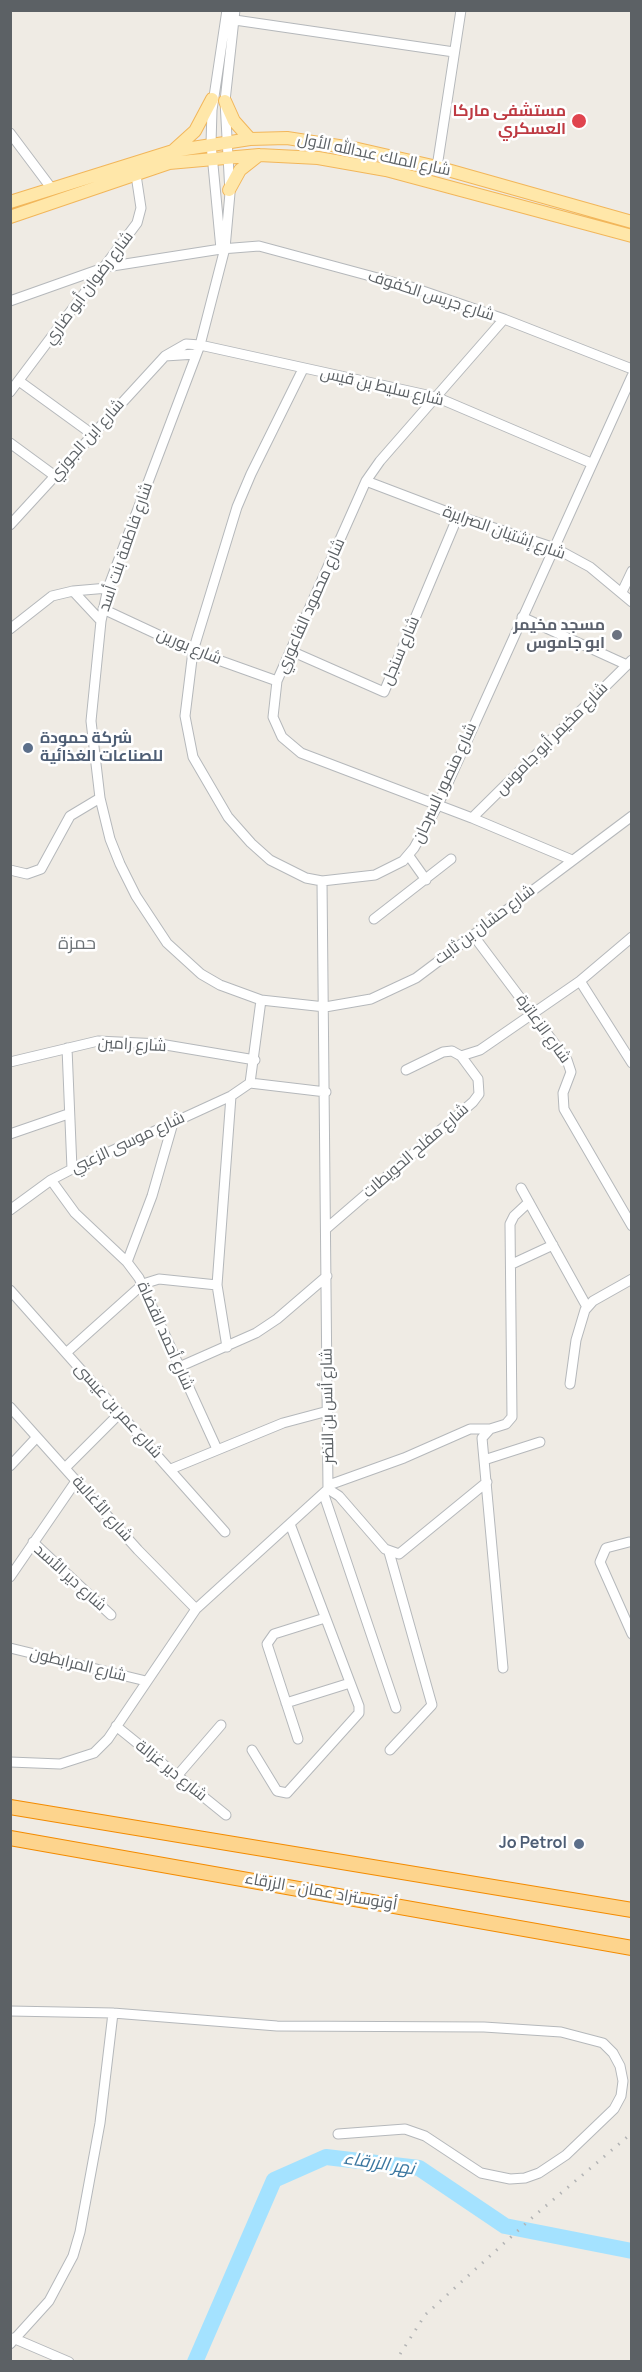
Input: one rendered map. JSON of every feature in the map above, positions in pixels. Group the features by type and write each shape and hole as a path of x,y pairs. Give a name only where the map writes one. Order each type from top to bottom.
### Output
{"highway":[{"name":"أوتوستراد عمان - الزرقاء","path":"10,1807 632,1910"},
{"name":"أوتوستراد عمان - الزرقاء","path":"10,1838 632,1947"}],"main road":[{"path":"173,151 195,131 218,100 250,139"},
{"name":"شارع الملك عبدالله الأول","path":"10,202 173,151 250,139 298,140 437,167 632,222"},
{"path":"229,190 240,170 259,156"},
{"name":"شارع الملك عبدالله الأول","path":"10,217 169,163 259,156 318,158 386,170 632,237"}],"street":[{"path":"437,167 461,10"},
{"path":"218,100 231,15 454,52"},
{"name":"شارع فاطمة بنت أسد","path":"218,100 227,157 229,190 223,252 198,350 108,588 103,609 91,710 100,798 110,839 120,864 136,896 167,943 201,974 220,985 261,1000 325,1008"},
{"name":"شارع فاطمة بنت أسد","path":"218,100 211,144 223,252"},
{"path":"10,133 52,189"},
{"name":"شارع رضوان أبو ضاري","path":"10,392 106,267 139,219 141,208 136,175"},
{"name":"شارع جريس الكفوف","path":"10,300 106,267 259,246 411,287 504,319 632,369"},
{"name":"شارع محمود الفاعوري","path":"504,319 366,481 277,681 273,717 277,728 290,745 310,757 472,818 572,860"},
{"name":"شارع ابن الجوزي","path":"10,525 165,356 186,344 198,350"},
{"name":"شارع سليط بن قيس","path":"198,350 436,397 591,463"},
{"name":"شارع منصور السرحان","path":"303,369 241,499 193,651 185,703 186,727 193,757 228,817 265,856 296,874 322,881 375,875 396,866 409,856 438,805 632,376"},
{"path":"20,381 92,434"},
{"path":"10,443 55,476"},
{"name":"شارع إشتيان الصرايرة","path":"366,481 458,516 555,548 590,567 632,602"},
{"name":"شارع سنجل","path":"291,651 384,693 458,516"},
{"path":"622,592 632,571"},
{"path":"10,629 44,600 73,591 108,588"},
{"path":"73,591 101,621"},
{"name":"شارع بورين","path":"103,609 193,651 277,681"},
{"path":"522,617 629,662"},
{"name":"شارع مخيمر أبو جاموس","path":"472,818 629,662"},
{"path":"10,870 27,874 41,869 70,816 100,798"},
{"name":"شارع حسّان بن ثابت","path":"325,1008 371,999 403,986 631,817"},
{"path":"409,856 426,880"},
{"path":"375,919 451,859"},
{"name":"شارع أنس بن النضر","path":"322,881 326,1092 327,1490 396,1708"},
{"name":"شارع الزعاترة","path":"473,935 569,1064 570,1077 562,1101 564,1109 632,1226"},
{"path":"406,1070 443,1052 452,1051 461,1056 480,1050 579,981 632,937"},
{"path":"579,981 632,1063"},
{"path":"261,1000 255,1060 250,1083 326,1092"},
{"name":"شارع رامين","path":"10,1062 98,1041 124,1041 255,1060"},
{"path":"67,1048 72,1169"},
{"path":"471,1069 480,1050"},
{"name":"شارع مفلح الحويطات","path":"327,1228 473,1102 480,1089 471,1069 461,1056"},
{"name":"شارع موسى الزعبي","path":"10,1210 51,1180 231,1096 250,1083"},
{"path":"227,1347 217,1285 231,1096"},
{"path":"10,1134 68,1114"},
{"path":"127,1262 154,1188 173,1122"},
{"name":"شارع أحمد القضاة","path":"51,1180 75,1213 127,1262 143,1284 217,1449"},
{"path":"521,1188 587,1306"},
{"path":"10,1762 60,1764 83,1759 101,1747 196,1609 327,1490 470,1429 490,1429 506,1424 512,1417 513,1410 512,1220 529,1202"},
{"path":"512,1264 553,1245"},
{"path":"179,1367 227,1347 272,1323 327,1276"},
{"path":"66,1353 143,1284 159,1279 217,1285"},
{"path":"570,1384 576,1341 587,1306 632,1279"},
{"name":"شارع عمر بن عيسى","path":"10,1290 225,1532"},
{"name":"شارع الأغالبة","path":"10,1407 138,1550 196,1609"},
{"path":"171,1469 292,1419 328,1411"},
{"path":"65,1468 120,1413"},
{"path":"490,1429 482,1438 503,1668"},
{"path":"10,1466 37,1437"},
{"path":"484,1460 540,1442"},
{"path":"33,1542 76,1481"},
{"path":"327,1490 339,1496 394,1554 404,1552 487,1482"},
{"path":"252,1750 278,1792 288,1792 358,1716 359,1706 290,1524"},
{"name":"شارع دير الأسد","path":"10,1577 33,1542 111,1615"},
{"path":"628,1542 609,1546 601,1555 600,1562 632,1634"},
{"path":"389,1551 432,1705 390,1750"},
{"path":"298,1739 267,1648 268,1640 274,1634 325,1618"},
{"name":"شارع المرابطون","path":"10,1648 77,1667 146,1681"},
{"path":"286,1703 350,1683"},
{"path":"177,1776 221,1725"},
{"name":"شارع دير غزالة","path":"116,1726 226,1815"},
{"path":"10,2012 113,2013 277,2026 484,2026 561,2032 603,2043 613,2053 620,2067 622,2089 614,2109 573,2150 539,2173 525,2178 495,2178 481,2173 415,2132 394,2128 338,2133"},
{"path":"69,2361 13,2340 49,2301 63,2279 80,2232 100,2123 113,2013"}],"waterway":[{"name":"نهر الزرقاء","path":"195,2362 274,2180 326,2157 419,2168 505,2226 632,2251"}],"railway":[{"path":"395,2362 425,2315 534,2216 632,2133"}],"place":[{"name":"مستشفى ماركا العسكري","path":"579,121"},
{"name":"مسجد مخيمر ابو جاموس","path":"617,635"},
{"name":"شركة حمودة للصناعات الغذائية","path":"28,748"},
{"name":"Jo Petrol","path":"579,1844"}],"district":[{"name":"حمزة","path":"77,944"}]}
